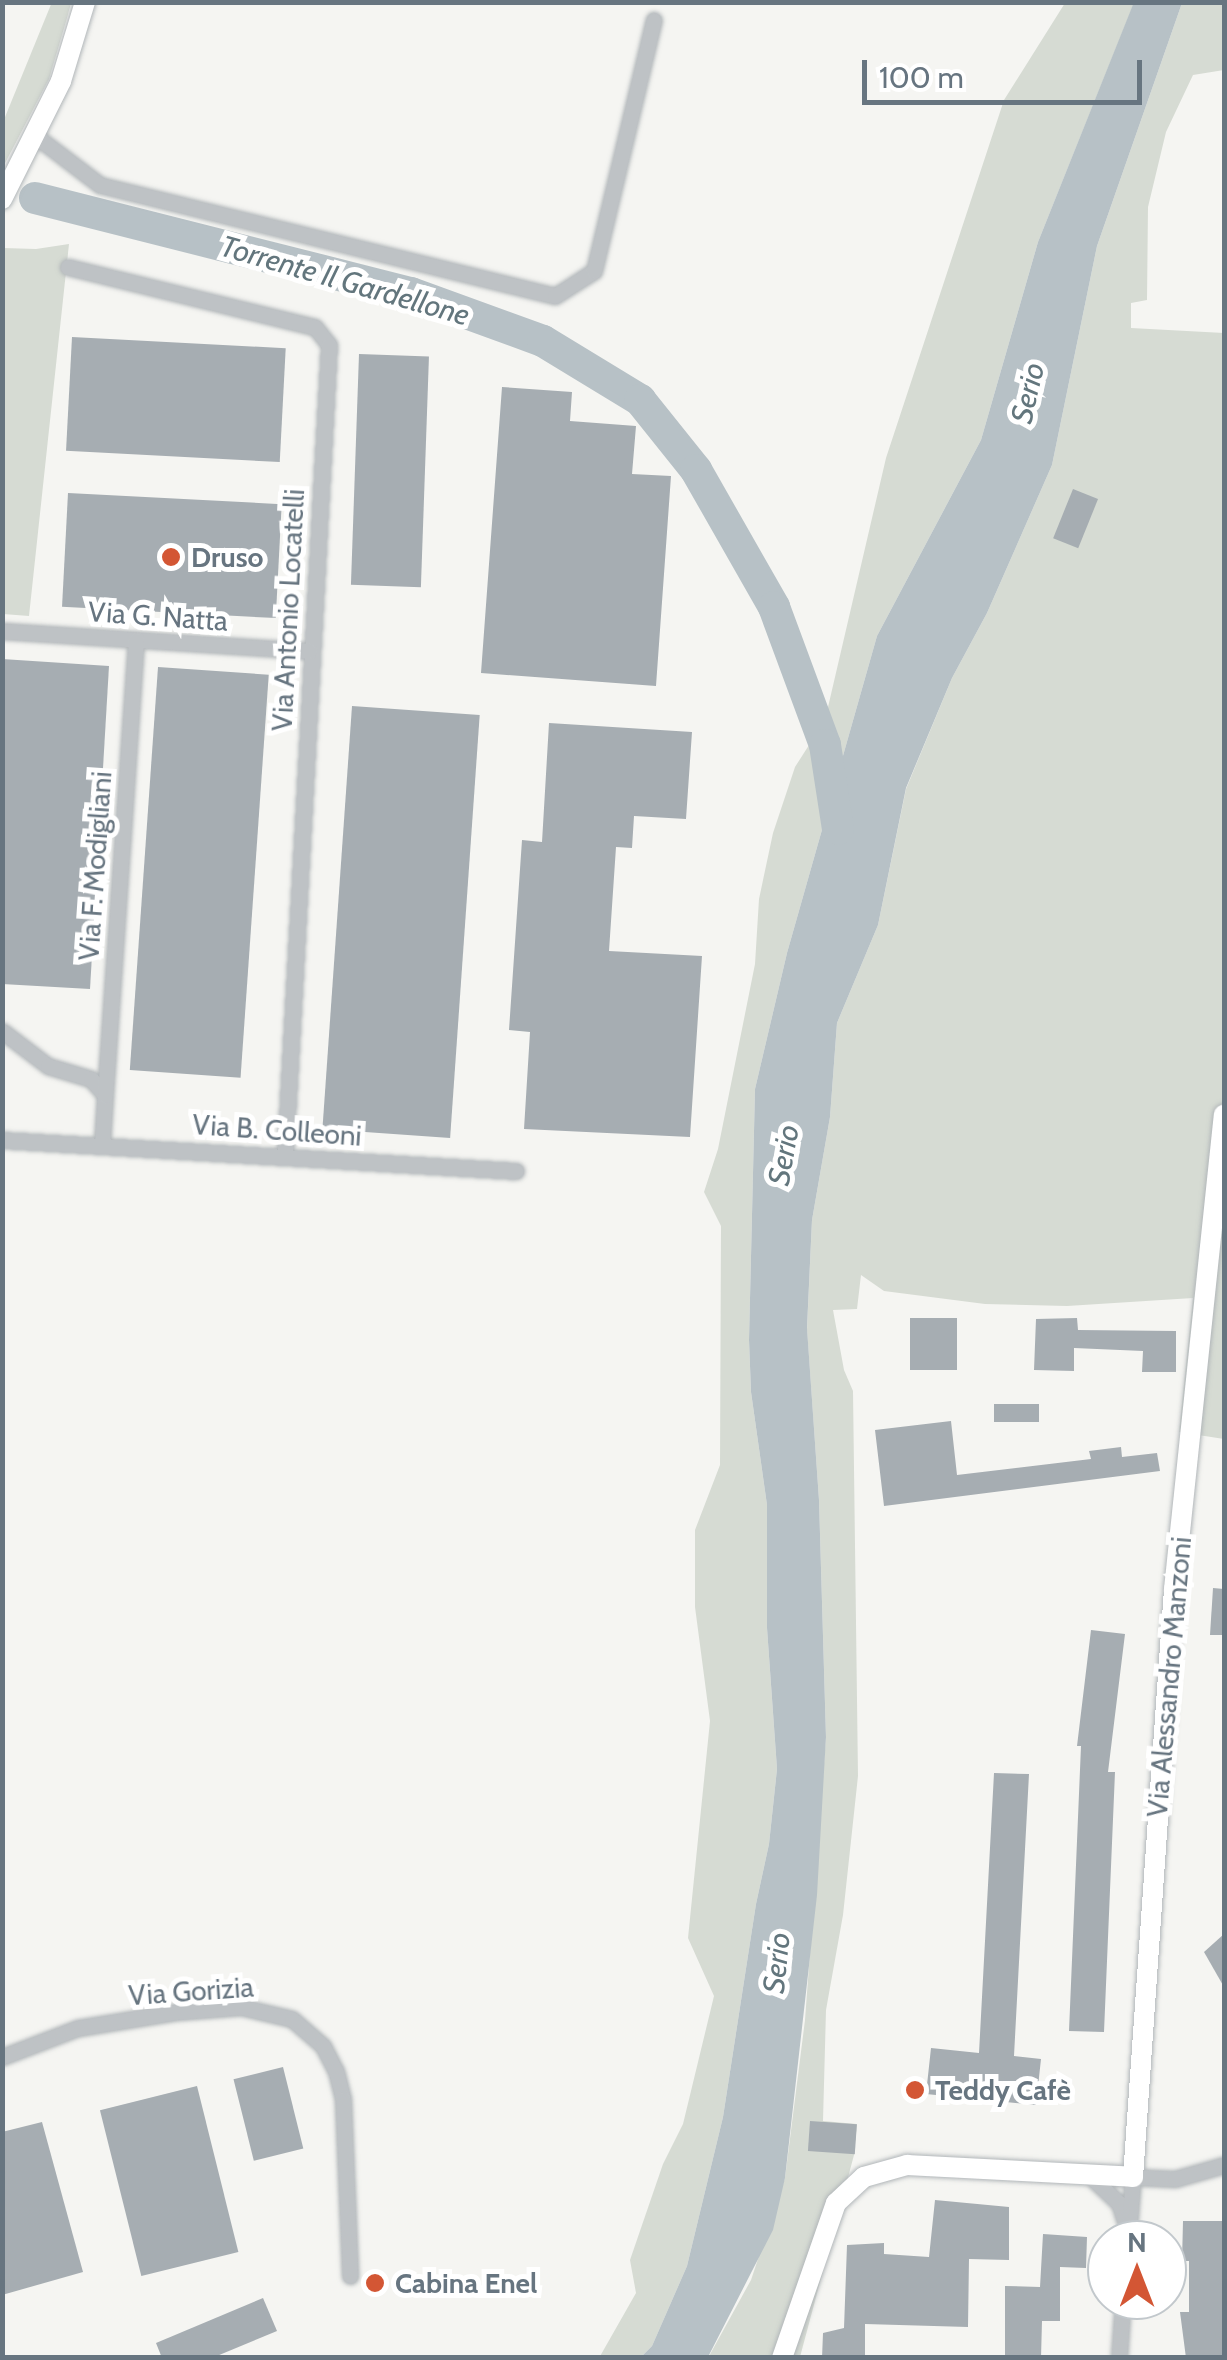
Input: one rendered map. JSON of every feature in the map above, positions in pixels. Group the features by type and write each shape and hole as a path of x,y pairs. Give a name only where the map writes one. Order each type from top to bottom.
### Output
{"street":[{"path":"2,199 61,81 85,2"},
{"path":"36,137 100,184 555,296 594,271 654,20"},
{"name":"Via Antonio Locatelli","path":"68,267 315,327 329,345 285,1156"},
{"name":"Via G. Natta","path":"2,631 310,651"},
{"name":"Via F. Modigliani","path":"105,1095 136,640"},
{"path":"2,1031 48,1066 91,1080 105,1095 102,1144"},
{"name":"Via Alessandro Manzoni","path":"1129,2220 1174,1589 1224,1115"},
{"name":"Via B. Colleoni","path":"2,1140 516,1170"},
{"name":"Via B. Colleoni","path":"2,1152 34,1140"},
{"name":"Via Gorizia","path":"2,2056 78,2028 176,2012 240,2008 292,2019 322,2046 336,2071 343,2099 350,2276"},
{"path":"1092,2178 1124,2163 1134,2134"},
{"path":"782,2358 836,2204 864,2176 907,2166 1174,2179 1224,2166"},
{"name":"Via Alessandro Manzoni","path":"1092,2178 1107,2188 1123,2210 1124,2220"},
{"path":"1119,2358 1122,2320"}],"shaded area":[{"path":"52,2 71,3 49,79 3,167 3,122"},
{"path":"1065,3 1134,3 1038,242 981,440 877,636 787,953 755,1089 749,1340 751,1392 767,1505 767,1628 777,1769 769,1844 723,2117 687,2266 652,2346 641,2357 599,2358 636,2293 630,2260 663,2164 683,2124 714,1996 688,1938 710,1721 695,1607 695,1530 720,1465 721,1226 704,1192 718,1149 755,964 759,899 773,833 795,767 825,720 886,458 1004,100"},
{"path":"1182,3 1224,3 1224,70 1193,75 1166,132 1148,207 1147,300 1131,303 1131,328 1224,333 1224,1439 1179,1432 1193,1298 1067,1306 985,1304 884,1291 861,1275 857,1309 833,1310 844,1370 853,1391 858,1776 843,1915 826,2010 823,2121 857,2124 854,2155 800,2357 708,2358 751,2280 785,2178 805,2020 826,1737 819,1500 807,1329 812,1220 830,1117 837,1023 878,925 906,789 952,678 987,613 1052,465 1097,246"},
{"path":"69,244 29,616 3,614 3,248"}],"water":[{"name":"Serio","path":"1134,2 1182,3 1097,246 1052,465 987,613 952,678 906,788 878,925 837,1023 830,1117 812,1220 807,1328 819,1500 826,1737 817,1895 785,2178 773,2230 708,2357 641,2357 652,2346 687,2266 723,2117 769,1844 777,1769 767,1628 767,1505 751,1392 749,1340 755,1089 787,953 877,636 981,440 1038,242"}],"building":[{"path":"72,337 286,348 280,462 66,451"},
{"path":"359,354 429,356 421,587 351,585"},
{"path":"502,387 572,392 570,421 636,426 632,474 671,476 656,686 481,673"},
{"path":"1073,489 1098,499 1078,548 1053,538"},
{"name":"Druso","path":"68,493 282,504 276,618 62,607"},
{"path":"2,659 109,666 90,989 2,984"},
{"path":"158,667 269,675 241,1078 130,1070"},
{"path":"352,706 480,715 450,1138 322,1129"},
{"path":"549,723 692,732 686,819 634,816 632,848 616,847 609,951 702,956 690,1137 524,1129 530,1032 509,1030 522,840 542,842"},
{"path":"910,1318 957,1318 957,1370 910,1370"},
{"path":"1077,1318 1078,1330 1176,1331 1176,1372 1142,1372 1143,1351 1074,1348 1074,1371 1034,1370 1036,1319"},
{"path":"994,1404 1039,1404 1039,1422 994,1422"},
{"path":"951,1421 957,1475 1091,1459 1089,1451 1121,1447 1122,1457 1157,1453 1160,1471 884,1506 875,1430"},
{"path":"1213,1588 1224,1589 1224,1635 1210,1635"},
{"path":"1091,1630 1125,1634 1108,1772 1115,1772 1104,2032 1069,2031 1081,1746 1077,1746"},
{"path":"994,1773 1029,1774 1014,2056 1041,2059 1036,2105 926,2094 931,2048 979,2053"},
{"path":"1224,1934 1224,1987 1204,1952"},
{"path":"283,2067 303,2149 254,2161 234,2079"},
{"path":"197,2086 238,2252 141,2276 100,2110"},
{"path":"810,2121 857,2124 855,2154 808,2151"},
{"path":"42,2122 83,2272 2,2295 2,2132"},
{"path":"935,2200 1009,2207 1009,2260 969,2259 968,2327 865,2324 865,2358 822,2358 823,2333 844,2328 847,2245 884,2243 884,2254 929,2257"},
{"path":"1187,2221 1224,2221 1224,2358 1186,2358 1181,2320 1187,2320 1189,2312"},
{"path":"1043,2234 1087,2237 1086,2268 1060,2267 1060,2321 1042,2321 1041,2358 1005,2358 1005,2286 1040,2287"},
{"path":"263,2298 277,2331 212,2358 162,2358 156,2343"}],"waterway":[{"name":"Torrente Il Gardellone","path":"35,198 411,293 543,341 640,400 696,470 774,607 825,745 838,829"}],"place":[{"name":"Druso","path":"171,557"},
{"name":"Teddy Cafè","path":"915,2090"},
{"name":"Cabina Enel","path":"375,2283"}]}
